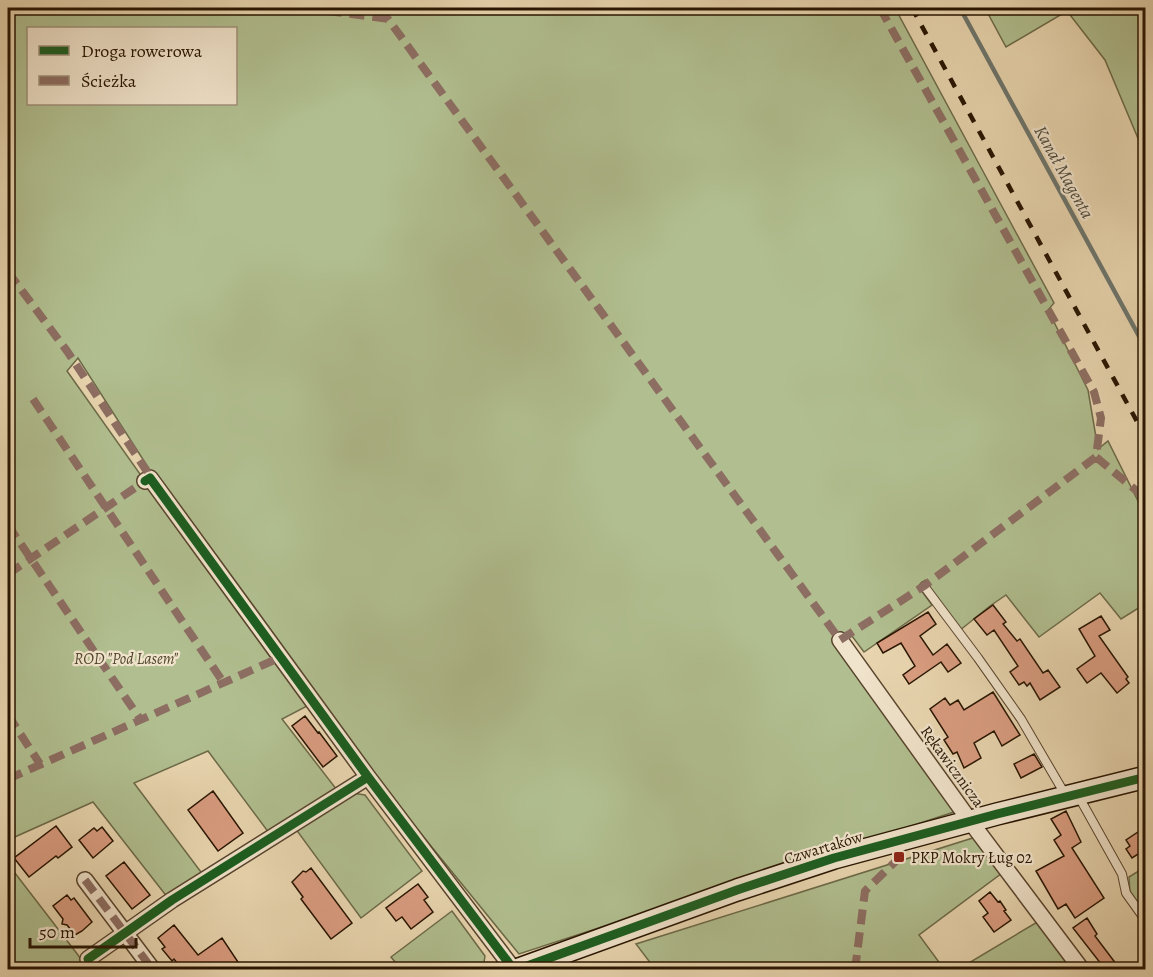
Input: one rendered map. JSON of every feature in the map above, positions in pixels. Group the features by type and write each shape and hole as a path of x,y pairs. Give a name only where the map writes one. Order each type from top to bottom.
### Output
{"street":[{"path":"145,482 150,478 278,658 515,969"},
{"name":"Rękawicznicza","path":"840,640 970,821 1082,969"},
{"path":"88,959 172,900 368,777"},
{"name":"Czwartaków","path":"515,969 834,858 1146,777"},
{"path":"85,880 153,969"}],"lane":[{"path":"924,586 1021,719 1122,874 1125,893 1146,921"}],"green space":[{"name":"ROD \"Pod Lasem\"","path":"8,8 895,8 1054,303 1048,310 1088,390 1098,449 1108,441 1145,515 1145,604 1121,619 1100,593 1039,637 1006,595 959,631 925,580 918,586 932,605 864,652 852,636 838,647 957,811 519,954 373,775 153,475 78,358 67,371 186,539 309,705 282,719 337,790 269,833 208,751 134,783 204,876 168,898 93,802 8,840"},
{"path":"985,8 1145,8 1145,155 1105,60 1067,11 1006,47"},
{"path":"352,793 365,795 422,871 361,918 295,828"},
{"path":"976,837 1002,873 919,935 944,969 655,969 636,944"},
{"path":"8,864 78,955 88,969 8,969"},
{"path":"1145,867 1146,916 1130,894 1129,877"},
{"path":"452,911 485,956 483,968 480,970 401,969 391,957"},
{"path":"1039,921 1076,970 957,970"}],"building":[{"path":"993,605 1006,622 1003,624 1017,641 1020,639 1043,673 1048,670 1060,687 1040,700 1030,683 1027,686 1024,682 1019,685 1010,672 1018,666 994,630 987,635 974,619"},
{"path":"928,612 936,624 920,636 933,655 947,644 961,663 948,672 941,662 909,684 903,675 915,666 901,643 883,653 877,643"},
{"path":"1101,616 1110,630 1099,636 1128,677 1126,679 1129,683 1117,693 1101,673 1087,683 1077,669 1095,656 1079,629"},
{"path":"993,692 1020,735 1002,746 994,731 974,743 981,758 964,768 957,752 953,754 944,740 948,737 930,709 945,698 950,705 958,700 964,710"},
{"path":"305,716 337,756 323,767 292,726"},
{"path":"1034,754 1042,767 1021,778 1014,764"},
{"path":"213,791 243,833 218,851 188,810"},
{"path":"1066,811 1081,842 1072,848 1104,898 1075,918 1066,904 1058,909 1036,871 1064,856 1054,840 1061,835 1051,819"},
{"path":"56,826 72,847 29,877 14,858"},
{"path":"102,827 113,841 93,858 79,840 94,828 97,831"},
{"path":"1138,832 1146,844 1146,849 1132,858 1126,849 1130,846 1126,840"},
{"path":"124,862 150,895 132,909 106,876"},
{"path":"311,868 352,923 331,939 301,899 303,897 292,882 303,871 306,872"},
{"path":"418,884 428,897 424,900 433,912 411,929 402,917 396,921 386,908"},
{"path":"990,892 998,902 1000,901 1011,920 994,932 983,917 988,913 979,901"},
{"path":"67,895 71,900 74,898 92,922 75,935 67,925 62,924 63,919 53,906"},
{"path":"1087,918 1097,934 1095,936 1120,969 1105,969 1073,928"},
{"path":"174,925 198,955 222,938 240,965 234,969 182,969 162,949 165,947 158,938"}],"waterway":[{"name":"Kanał Magenta","path":"960,8 1146,349"}],"railway":[{"path":"912,8 1146,438"}],"marked path":[{"path":"304,8 389,19"},
{"path":"380,8 840,640 924,586 1096,457"},
{"path":"880,8 1094,392 1101,418 1096,457 1138,492 1146,504"},
{"path":"8,272 67,351 154,482"},
{"path":"33,399 223,682"},
{"path":"8,574 148,479"},
{"path":"8,525 140,719"},
{"path":"8,779 281,657"},
{"path":"8,715 40,764"},
{"path":"855,970 865,891 900,857"},
{"path":"85,880 153,970"}],"cycle path":[{"path":"145,481 150,478 368,777 514,970"},
{"path":"88,959 172,900 368,777"},
{"path":"516,970 737,890 834,858 1146,777"}],"place":[{"name":"PKP Mokry Ług 02","path":"899,857"}]}
